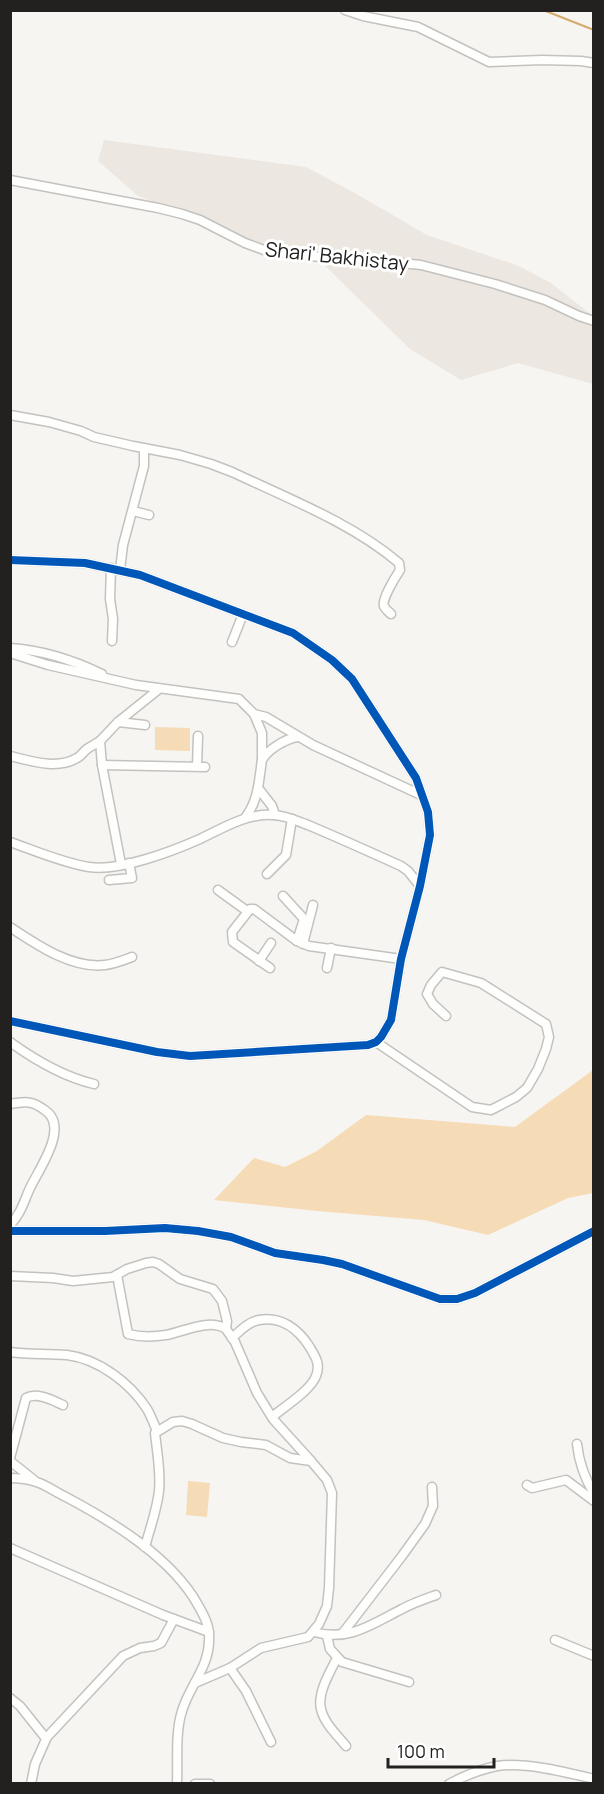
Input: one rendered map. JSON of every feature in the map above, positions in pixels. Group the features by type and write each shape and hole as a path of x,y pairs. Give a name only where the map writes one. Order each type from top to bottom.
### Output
{"street":[{"path":"345,10 418,27 489,62 542,60 594,63"},
{"name":"Shari' Bakhistay","path":"10,180 182,214 264,250 421,266 495,284 545,300 594,321"},
{"path":"10,415 49,422 94,437 162,450 211,464 355,532 399,562 400,570 384,601 384,606 391,614"},
{"path":"112,640 113,619 110,599 115,569 144,466 144,448"},
{"path":"133,511 148,515"},
{"path":"10,560 66,561 140,575 293,633 308,642 343,669 352,679 416,778 428,812 430,835 420,886 401,959 391,1020 376,1042 368,1045 190,1056 156,1052 10,1021"},
{"path":"232,642 243,614"},
{"path":"10,648 69,661 113,680"},
{"path":"10,653 48,665 113,680 159,689 239,699 254,714 262,733 262,759 258,788 252,808 244,818"},
{"path":"10,756 55,764 69,762 100,741 159,689"},
{"path":"254,714 266,717 297,737 421,795"},
{"path":"118,723 144,725"},
{"path":"102,765 201,766 198,736"},
{"path":"262,759 287,739 297,737"},
{"path":"100,741 102,765 125,863 132,878 109,880"},
{"path":"258,788 272,806 275,815"},
{"path":"10,842 91,868 143,860 184,846 244,818 275,815 292,819 401,866 420,886"},
{"path":"267,874 286,855 292,819"},
{"path":"219,890 247,911"},
{"path":"283,896 304,919 300,942"},
{"path":"300,942 313,906"},
{"path":"270,968 233,942 232,932 247,911 254,909 300,942 401,959"},
{"path":"10,927 72,961 92,966 107,965 132,957"},
{"path":"260,961 271,943"},
{"path":"327,968 331,948"},
{"path":"376,1042 472,1107 491,1110 516,1097 527,1088 538,1070 546,1049 549,1038 546,1024 482,983 442,972 427,994 433,1004 446,1016"},
{"path":"10,1042 23,1052 58,1070 94,1084"},
{"path":"10,1104 31,1102 51,1115 54,1137 21,1211 10,1225"},
{"path":"10,1231 165,1228 198,1231 231,1237 275,1253 342,1264 440,1299 475,1293 594,1231"},
{"path":"10,1276 74,1281 117,1275 126,1269 153,1262 180,1279 213,1289 222,1300 227,1321 226,1329"},
{"path":"117,1275 128,1334 138,1337 166,1335 211,1325 226,1329 257,1393 285,1434 327,1480 332,1493 327,1606 314,1632 299,1640 261,1648 230,1668 195,1683"},
{"path":"232,1338 255,1321 278,1321 290,1326 301,1335 316,1356 318,1370 313,1382 272,1416"},
{"path":"10,1352 67,1355 84,1359 106,1370 122,1382 148,1410 157,1431 155,1435 160,1488 145,1546"},
{"path":"63,1405 39,1397 26,1398 10,1460 35,1481 86,1508 145,1546 174,1571 188,1588 207,1623 209,1632 206,1659 179,1720 177,1784"},
{"path":"157,1431 173,1422 189,1422 223,1438 266,1445 290,1458 311,1461"},
{"path":"577,1444 579,1464 594,1494"},
{"path":"10,1478 35,1481"},
{"path":"527,1485 532,1488 566,1480 594,1501"},
{"path":"342,1634 424,1524 433,1506 432,1487"},
{"path":"10,1548 209,1632"},
{"path":"314,1632 327,1636 370,1626 403,1608 436,1595"},
{"path":"31,1784 35,1764 47,1737 123,1656 161,1642 174,1619"},
{"path":"327,1636 330,1649 337,1658 349,1665 408,1682"},
{"path":"555,1640 594,1656"},
{"path":"337,1658 324,1688 321,1708 333,1730 346,1746"},
{"path":"230,1668 246,1691 271,1742"},
{"path":"10,1698 16,1701 47,1737"},
{"path":"449,1784 496,1766 512,1765 565,1772 594,1779"},
{"path":"195,1784 210,1784"}],"shaded area":[{"path":"104,140 306,167 427,235 519,266 551,283 593,316 593,384 518,363 461,380 410,349 313,254 261,247 211,224 138,196 98,161"},
{"path":"155,727 190,728 190,751 155,750"},
{"path":"593,1070 593,1193 568,1198 488,1235 424,1220 214,1200 254,1158 285,1167 317,1151 366,1115 515,1127"},
{"path":"188,1481 210,1483 207,1517 186,1515"}],"waterway":[{"path":"543,10 594,30"}],"cycle path":[{"path":"10,560 85,563 140,575 293,633 332,660 352,679 416,778 428,812 430,835 420,886 401,959 391,1020 376,1042 368,1045 190,1056 157,1052 10,1021"},
{"path":"10,1231 105,1231 165,1228 198,1231 231,1237 275,1253 342,1264 440,1299 457,1299 475,1293 594,1231"}]}
